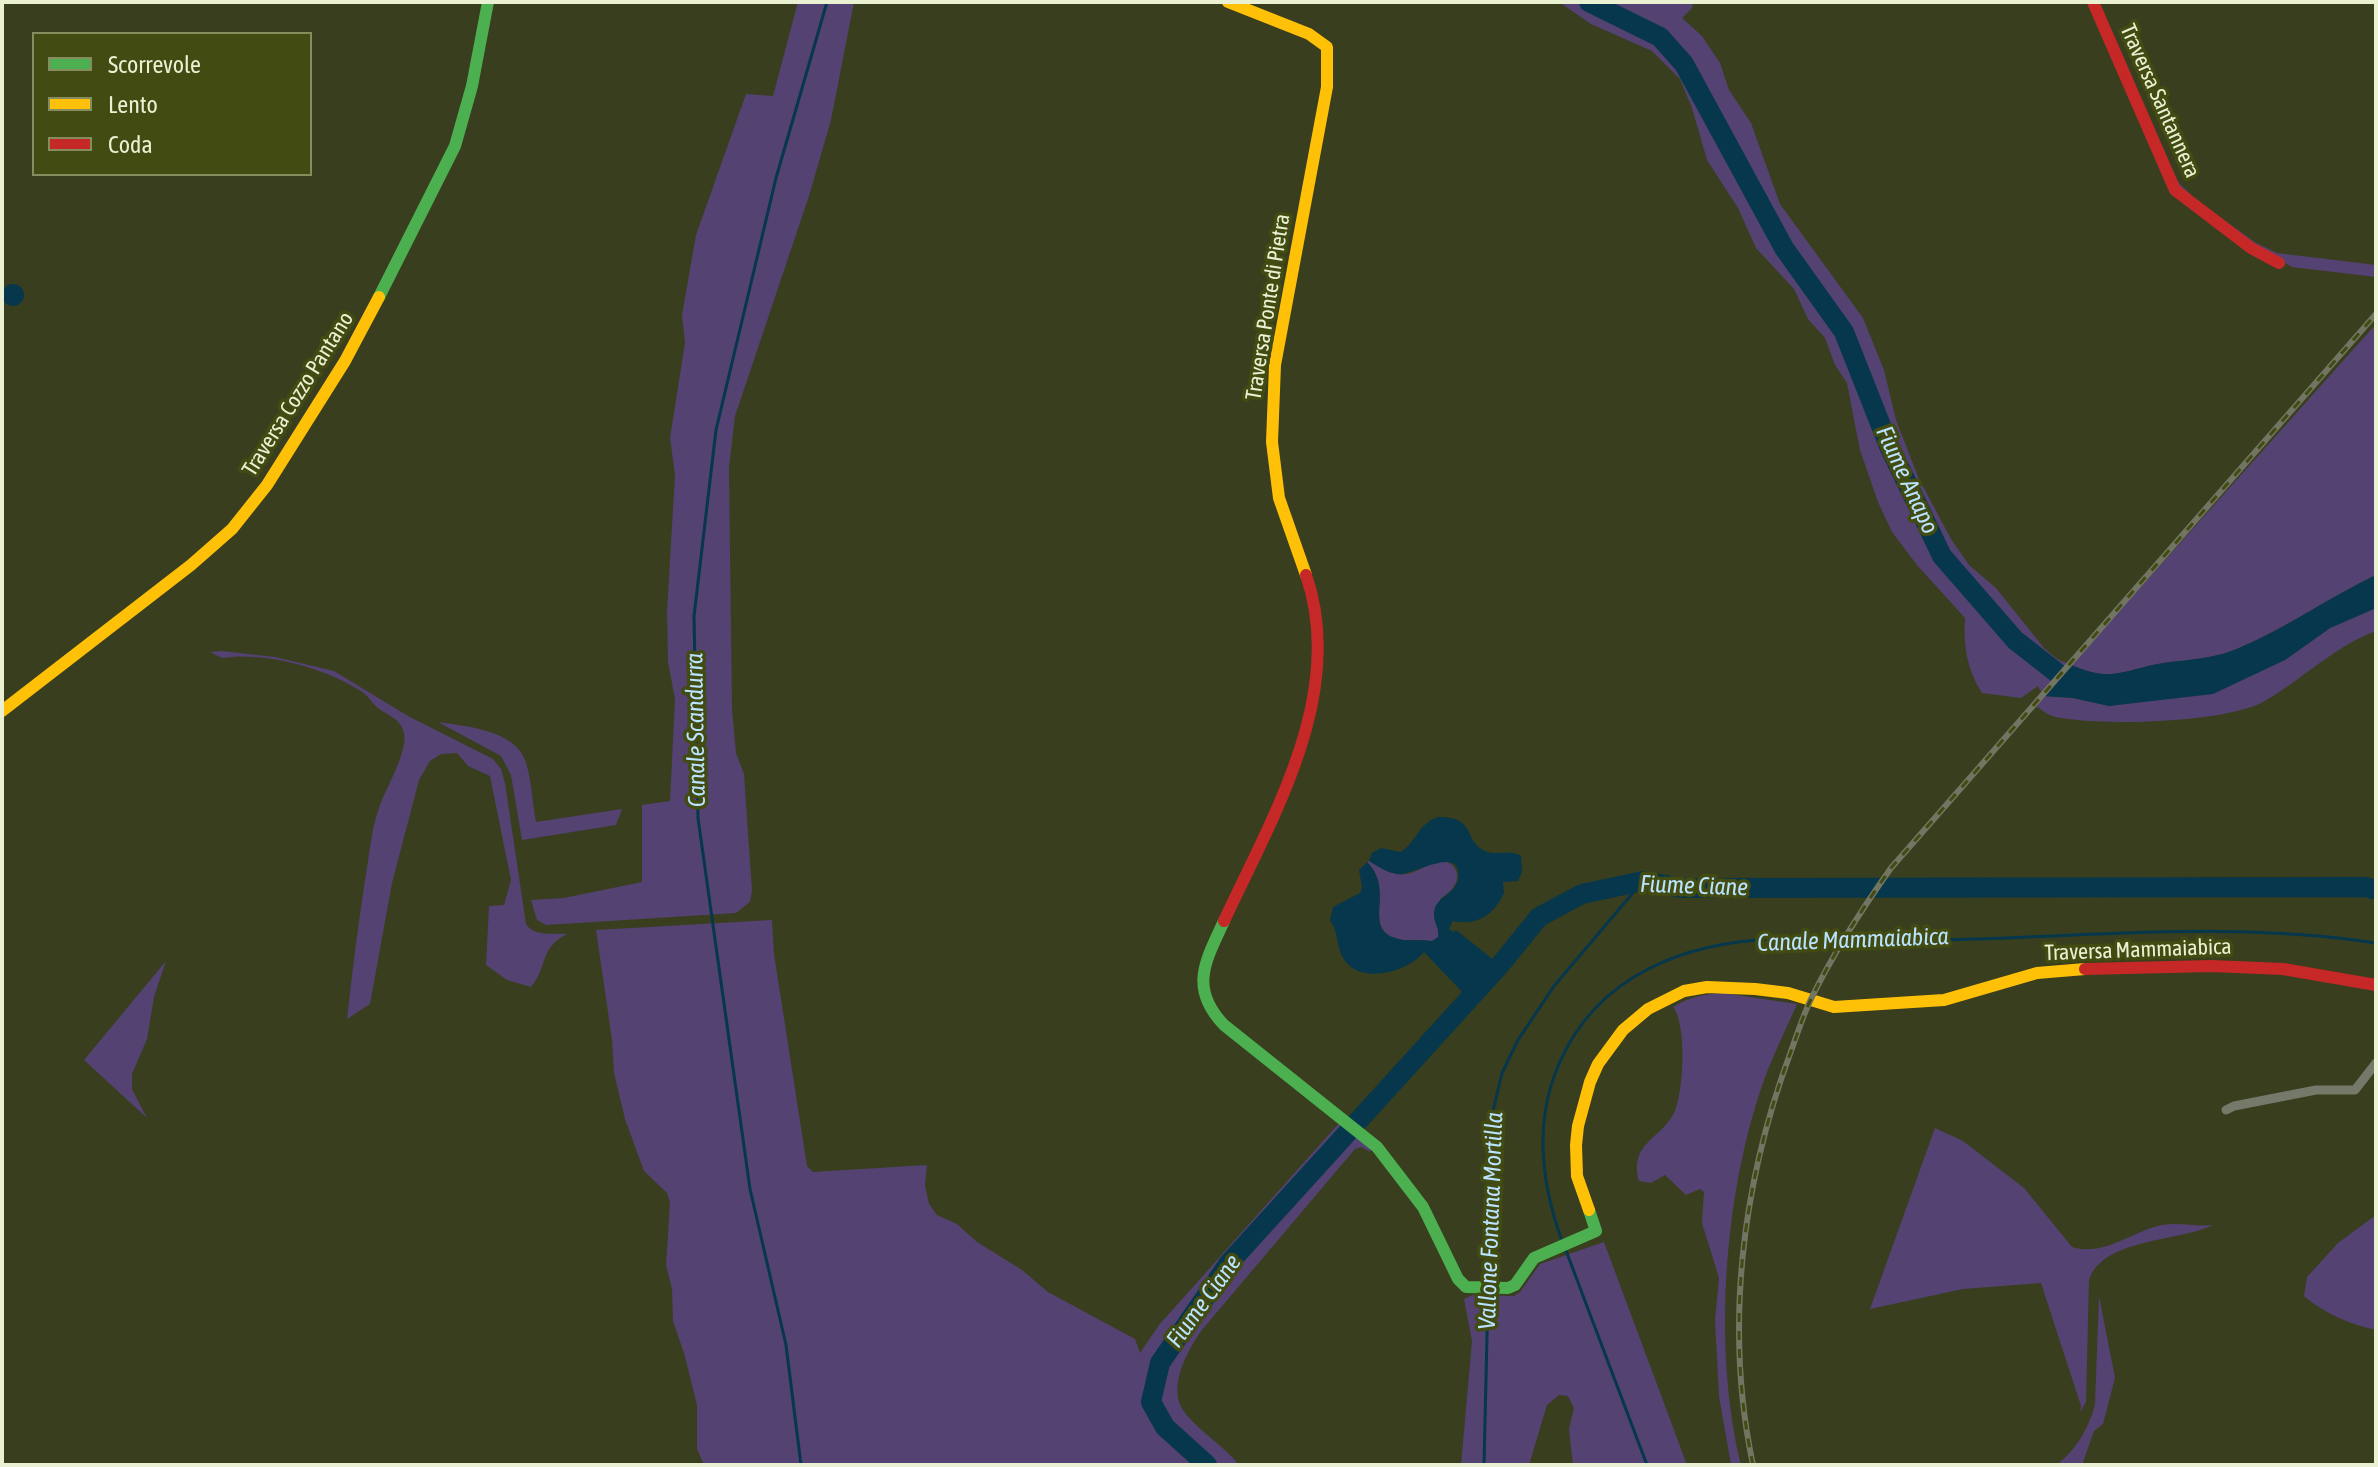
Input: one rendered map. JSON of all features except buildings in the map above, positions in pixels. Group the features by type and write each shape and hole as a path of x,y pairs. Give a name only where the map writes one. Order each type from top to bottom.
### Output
{"street":[{"name":"Traversa Cozzo Pantano","path":"2,711 191,565 232,529 267,485 351,350 447,166 461,134 471,97 488,2"},
{"name":"Traversa Ponte di Pietra","path":"1228,2 1309,34 1327,47 1327,87 1279,341 1272,403 1272,442 1279,498 1313,595 1319,636 1303,744 1263,840 1205,961 1201,980 1208,1008 1224,1025 1364,1134 1394,1166 1423,1207 1458,1279 1466,1287 1499,1290"},
{"name":"Traversa Santannera","path":"2093,2 2175,190 2251,248 2279,263"},
{"name":"Traversa Mammaiabica","path":"1499,1290 1515,1285 1534,1258 1596,1231 1577,1176 1578,1126 1590,1082 1598,1064 1623,1030 1648,1009 1684,991 1707,987 1755,989 1788,993 1834,1007 1944,1000 2037,973 2211,966 2283,969 2376,985"},
{"path":"2226,1110 2316,1090 2355,1090 2376,1063"}],"shaded area":[{"path":"798,2 854,2 831,120 809,196 735,416 729,468 732,710 736,753 744,774 752,891 750,902 736,913 546,925 537,920 531,900 564,898 642,882 642,805 670,801 675,699 668,662 667,611 675,475 670,438 685,343 682,315 696,235 746,94 773,96"},
{"path":"1559,2 1693,2 1692,8 1682,18 1702,36 1720,63 1729,90 1751,123 1780,204 1863,318 1884,370 1896,420 1919,479 1951,539 1969,565 1996,588 2044,648 2071,665 2045,696 2110,706 2285,660 2330,628 2376,608 2376,631 2346,646 2263,702 2220,715 2127,722 2072,719 2052,716 2036,706 2044,697 2038,686 2021,698 1982,693 1967,657 1965,618 1892,532 1860,450 1847,383 1835,365 1825,338 1808,319 1794,289 1756,248 1738,208 1707,160 1680,79 1652,51 1591,24"},
{"path":"2168,164 2179,183 2195,199 2256,243 2277,253 2376,265 2376,277 2292,267 2257,246 2179,189"},
{"path":"2376,324 2376,575 2257,640 2228,652 2110,674 2071,665"},
{"path":"210,652 275,657 334,671 408,716 493,759 501,769 505,783 526,924 539,933 567,934 552,945 531,987 507,980 486,965 489,906 504,905 511,880 490,776 468,766 457,753 441,754 430,761 419,780 392,883 370,1004 347,1019 372,834 379,808 403,750 404,733 397,721 348,683 295,663 257,657 222,658"},
{"path":"438,722 488,731 511,742 519,750 529,775 536,822 622,809 616,825 522,840 511,775 501,756"},
{"path":"1369,861 1391,872 1404,874 1440,861 1453,866 1457,873 1456,882 1440,899 1439,937 1432,941 1404,940 1386,933 1379,916 1379,884"},
{"path":"772,920 774,954 807,1166 813,1172 927,1165 925,1185 929,1204 937,1215 957,1224 977,1242 1022,1270 1048,1292 1135,1339 1140,1353 1159,1325 1341,1121 1368,1144 1371,1152 1361,1147 1355,1149 1201,1331 1185,1360 1178,1393 1185,1413 1239,1465 704,1465 697,1449 697,1405 673,1321 672,1289 666,1265 670,1203 667,1193 644,1171 625,1119 614,1073 596,930"},
{"path":"166,961 154,997 147,1039 132,1074 132,1089 147,1118 84,1060"},
{"path":"1723,993 1797,1004 1767,1072 1752,1117 1732,1216 1725,1319 1732,1419 1741,1465 1731,1465 1719,1396 1715,1320 1719,1278 1702,1223 1704,1192 1700,1189 1686,1195 1665,1175 1651,1183 1639,1181 1637,1168 1642,1150 1674,1113 1680,1090 1682,1043 1673,1007 1697,997"},
{"path":"1935,1128 1963,1141 2024,1188 2072,1247 2095,1249 2162,1225 2213,1225 2125,1249 2097,1266 2089,1280 2086,1402 2080,1412 2081,1406 2041,1283 1963,1289 1870,1309"},
{"path":"2376,1215 2376,1330 2338,1318 2304,1296 2307,1277 2338,1243"},
{"path":"1604,1242 1687,1465 1573,1465 1569,1429 1574,1408 1568,1396 1559,1395 1547,1405 1529,1465 1461,1465 1472,1341 1464,1299 1473,1295 1514,1296 1540,1264"},
{"path":"2099,1296 2115,1378 2103,1424 2094,1431 2082,1465 2056,1465 2081,1438 2095,1404"}],"water":[{"path":"13,284 21,287 24,295 21,303 13,306 5,303 2,295 5,287"},
{"path":"2376,575 2376,608 2330,628 2285,660 2213,694 2109,706 2073,698 2044,696 2071,665 2110,674 2228,652 2257,640"},
{"path":"1438,817 1464,824 1483,850 1521,856 1522,872 1518,881 1503,882 1504,893 1490,913 1470,922 1453,921 1449,929 1453,932 1456,930 1500,965 1469,999 1424,952 1408,965 1386,973 1374,974 1353,968 1342,956 1330,920 1333,907 1360,893 1359,870 1367,862 1379,885 1379,917 1386,933 1404,940 1432,941 1438,937 1435,908 1457,884 1457,868 1453,863 1445,862 1397,874 1369,861 1372,853 1381,848 1401,852 1426,824"}],"waterway":[{"name":"Canale Scandurra","path":"801,1465 786,1345 750,1189 698,818 694,616 716,430 776,178 827,2"},
{"name":"Fiume Anapo","path":"1589,2 1660,37 1684,64 1784,248 1844,332 1889,446 1942,556 2015,640 2070,683 2084,685"},
{"name":"Vallone Fontana Mortilla","path":"1489,1285 1492,1115 1502,1073 1518,1040 1554,986 1643,881"},
{"name":"Fiume Ciane","path":"1207,1465 1165,1427 1151,1402 1160,1363 1229,1263 1500,965 1539,917 1582,894 1643,881 1682,888 2366,887 2376,890"},
{"name":"Canale Mammaiabica","path":"1562,1241 1549,1197 1543,1152 1546,1108 1559,1064 1576,1033 1596,1007 1620,986 1677,956 1709,947 1788,939 1912,941 2227,931 2376,943"},
{"name":"Canale Mammaiabica","path":"1565,1248 1647,1465"},
{"name":"Vallone Fontana Mortilla","path":"1484,1465 1488,1293"}],"railway":[{"path":"1753,1465 1744,1413 1739,1309 1750,1205 1773,1103 1803,1018 1821,980 1891,868 2376,314"}],"traffic: fast":[{"path":"379,297 455,146 472,86 488,2"},
{"path":"1224,921 1204,974 1204,987 1213,1012 1224,1025 1377,1147 1423,1207 1458,1279 1466,1287 1508,1288 1515,1285 1534,1258 1596,1231 1589,1210"}],"traffic: slow":[{"path":"1228,2 1309,34 1327,47 1327,87 1275,365 1272,442 1279,498 1306,575"},
{"path":"2,711 191,565 232,529 267,485 345,361 379,297"},
{"path":"1589,1210 1577,1176 1576,1145 1590,1082 1598,1064 1623,1030 1648,1009 1684,991 1707,987 1755,989 1788,993 1834,1007 1944,1000 2037,973 2085,969"}],"traffic: jam":[{"path":"2093,2 2175,190 2251,248 2279,263"},
{"path":"1224,921 1282,796 1299,753 1311,709 1317,664 1316,619 1306,575"},
{"path":"2085,969 2211,966 2283,969 2376,985"}]}
